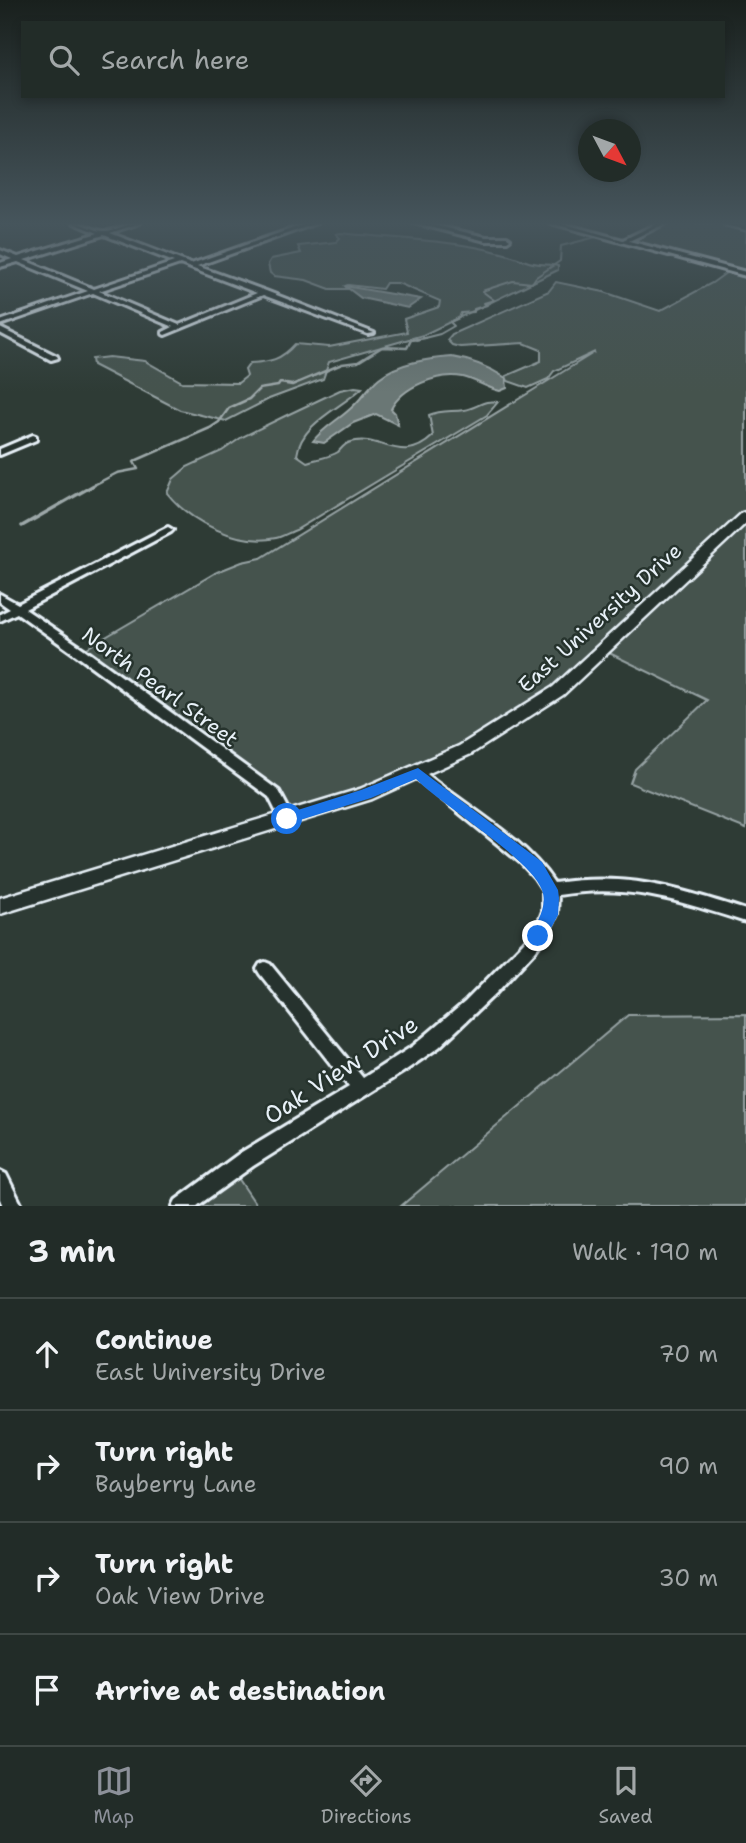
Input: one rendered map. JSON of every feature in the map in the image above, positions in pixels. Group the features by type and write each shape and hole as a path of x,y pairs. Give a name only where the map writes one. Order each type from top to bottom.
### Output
{"main road":[{"name":"East University Drive","path":"0,906 366,794 418,773 486,738 558,691 746,516"}],"street":[{"path":"65,279 177,326"},
{"path":"0,323 129,279"},
{"path":"228,279 370,333"},
{"path":"165,333 264,292"},
{"path":"0,330 54,358"},
{"path":"0,452 33,438"},
{"path":"0,618 168,530"},
{"name":"North Pearl Street","path":"0,597 274,794 287,819"},
{"path":"418,773 536,866 550,890 580,885 636,884 746,916"},
{"name":"Oak View Drive","path":"182,1206 232,1169 418,1053 488,990 538,936 550,915 550,890"},
{"path":"265,969 361,1089"},
{"path":"0,1180 13,1206"}],"shaded area":[{"path":"300,279 539,279 423,335 329,362 323,379 269,399 226,421 180,410 93,365 92,359 109,357 145,361 182,382 238,383 247,376 245,370 250,363 275,359 295,344 329,347 407,332 404,319 439,307 440,301 398,283 386,283 382,289 348,285 345,286 349,289 330,289"},
{"path":"717,279 746,279 746,829 630,783 635,769 707,700 603,650 486,738 287,819 279,802 80,652 217,572 261,558 595,352 554,371 548,379 528,388 508,381 506,376 541,361 541,350 524,343 460,347 447,340 452,334 549,291 556,282 604,292 660,311"},
{"path":"345,286 421,299 408,308 361,298"},
{"path":"452,357 473,362 500,374 506,378 507,388 500,391 463,377 432,379 412,388 396,401 391,409 398,425 376,414 353,423 324,443 313,441 354,405 375,382 395,368 414,362"},
{"path":"362,388 314,425 300,444 297,455 307,462 335,454 349,443 362,440 411,449 433,436 429,415 498,402 487,415 296,530 278,537 261,540 231,535 188,513 167,493 173,479 187,467 285,416 340,390"},
{"path":"746,1014 746,1206 401,1206 628,1015"},
{"path":"232,1169 257,1206 185,1206"}],"waterway":[{"path":"423,338 440,334 454,326 450,322 459,318 461,313 474,312 474,309 494,300 482,291 513,281 532,283 534,279"},
{"path":"92,486 117,473 138,469 134,462 137,460 210,428 219,422 229,408 249,399 259,389 278,386 280,383 292,385 342,364 358,362 382,347 407,348 411,340 423,338"},
{"path":"416,340 423,338"},
{"path":"22,526 94,485"}],"route":[{"path":"287,819 366,794 418,773 536,866 550,890 551,898 550,915 538,936"}]}
